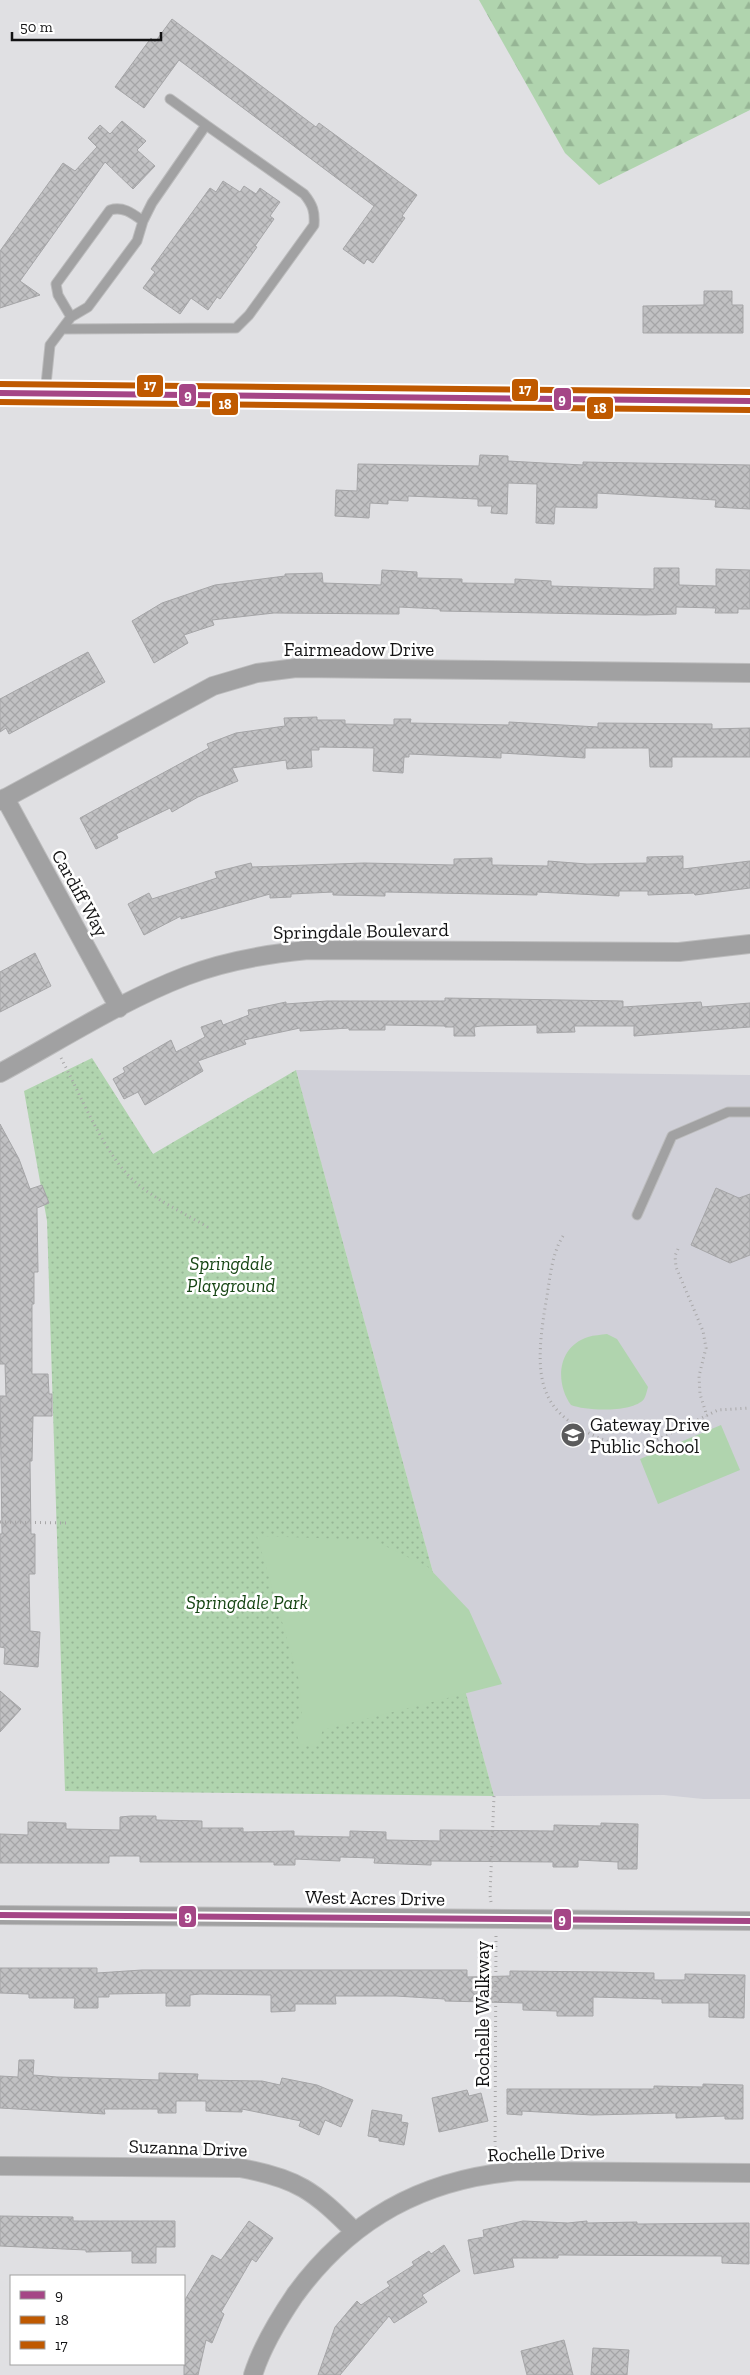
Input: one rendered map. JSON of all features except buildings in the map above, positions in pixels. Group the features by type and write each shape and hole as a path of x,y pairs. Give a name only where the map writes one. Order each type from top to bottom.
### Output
{"street":[{"path":"0,394 750,401"},
{"name":"Fairmeadow Drive","path":"2,800 213,686 257,673 296,668 750,672"},
{"name":"Cardiff Way","path":"2,800 119,1008"},
{"name":"Springdale Boulevard","path":"0,1073 119,1008 185,976 266,954 308,950 679,952 750,944"},
{"name":"West Acres Drive","path":"0,1915 750,1921"},
{"name":"Suzanna Drive","path":"0,2166 240,2168 274,2174 299,2185 324,2200 354,2231"},
{"name":"Rochelle Drive","path":"253,2375 258,2358 280,2317 329,2254 354,2231 386,2210 435,2188 494,2173 520,2171 750,2173"}],"lane":[{"path":"62,329 236,328 249,315 314,225 315,214 312,204 304,194 170,100"},
{"path":"45,395 50,345 71,317 82,312 93,300 137,241 142,221 156,197 206,125"},
{"path":"71,317 58,294 56,284 110,210 116,208 127,210 142,221"},
{"path":"637,1215 672,1136 728,1112 750,1112"}],"path":[{"path":"53,1044 116,1160 146,1190 209,1228"},
{"path":"563,1236 558,1244 553,1262 545,1308 539,1365 540,1377 546,1396 557,1411 576,1426 600,1440 634,1451 718,1410 750,1408"},
{"path":"678,1249 675,1256 676,1267 706,1348 699,1376 700,1394 707,1416"},
{"path":"0,1522 66,1523"},
{"name":"Rochelle Walkway","path":"494,1796 490,1895 495,1920 494,2173"}],"shaded area":[{"name":"Gateway Drive Public School","path":"296,1070 750,1075 750,1799 703,1799 664,1795 494,1796"}],"green space":[{"path":"479,0 750,0 750,110 599,185 565,153"},
{"name":"Springdale Park","path":"92,1058 153,1154 296,1070 494,1796 65,1791 47,1221 24,1091"},
{"path":"607,1334 617,1339 648,1387 645,1398 638,1404 620,1409 587,1409 571,1405 566,1396 561,1376 565,1357 578,1342 590,1336"},
{"path":"721,1425 740,1470 658,1504 640,1459"},
{"path":"257,1536 373,1540 428,1567 469,1610 502,1684 323,1730 316,1747 299,1744 295,1723 302,1716 299,1680"}],"transit line":[{"name":"17","path":"0,384 750,392"},
{"name":"9","path":"0,393 750,401"},
{"name":"18","path":"0,402 750,410"},
{"name":"9","path":"0,1915 750,1921"}],"place":[{"name":"Gateway Drive Public School","path":"573,1435"}],"park label":[{"name":"Springdale Playground","path":"231,1274"}]}
